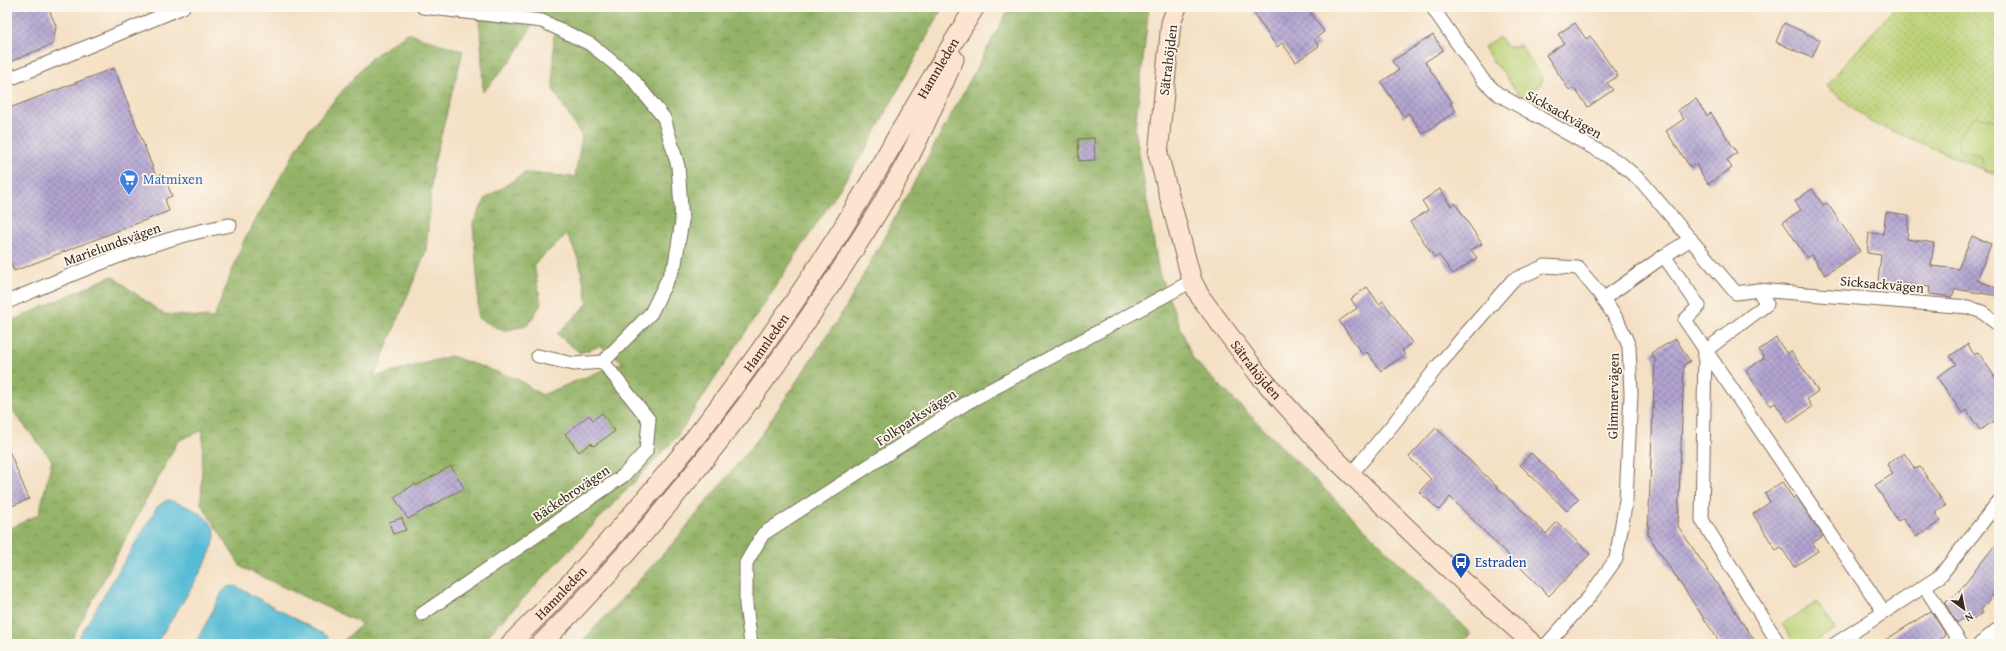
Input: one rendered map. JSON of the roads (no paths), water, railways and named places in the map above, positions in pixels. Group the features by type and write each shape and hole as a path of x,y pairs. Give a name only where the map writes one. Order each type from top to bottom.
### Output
{"main road":[{"name":"Hamnleden","path":"510,644 549,606 610,540 675,463 738,383 842,228 976,7"},
{"name":"Hamnleden","path":"541,644 629,551 694,474 756,394 815,308 860,239 904,166 931,111 976,7"},
{"name":"Sätrahöjden","path":"1177,7 1171,23 1158,154 1192,281 1201,298 1259,375 1326,450 1446,566 1533,644"}],"street":[{"path":"7,80 183,7"},
{"path":"423,7 542,21 590,44 631,77 664,118 678,166 682,221 675,264 651,313 603,362 574,364 538,356"},
{"name":"Sicksackvägen","path":"1432,7 1483,80 1498,94 1620,163 1642,182 1736,293 1758,290 1968,307 1982,312 1999,325"},
{"name":"Marielundsvägen","path":"7,302 128,252 201,230 230,225"},
{"path":"1603,299 1691,239"},
{"path":"1664,256 1699,306 1685,320 1884,612"},
{"name":"Glimmervägen","path":"1351,474 1394,423 1437,367 1513,280 1545,266 1578,268 1603,299 1618,321 1630,346 1631,394 1626,493 1616,559 1589,597 1546,644"},
{"name":"Folkparksvägen","path":"751,644 746,605 746,563 763,534 968,402 1192,281"},
{"path":"1706,351 1767,304 1758,290"},
{"path":"1706,351 1702,520 1779,644"},
{"name":"Bäckebrovägen","path":"422,614 623,476 646,451 649,420 603,362"},
{"path":"1834,644 1940,576 1999,501"},
{"path":"1925,587 1961,644"},
{"path":"1980,644 1999,628"}],"water":[{"path":"167,500 188,507 202,515 213,527 215,533 214,542 209,556 181,605 156,644 75,644 157,507"},
{"path":"235,586 329,637 321,644 195,644 223,591 228,587"}],"place":[{"name":"Matmixen","path":"129,196"},
{"name":"Estraden","path":"1461,579"}]}
